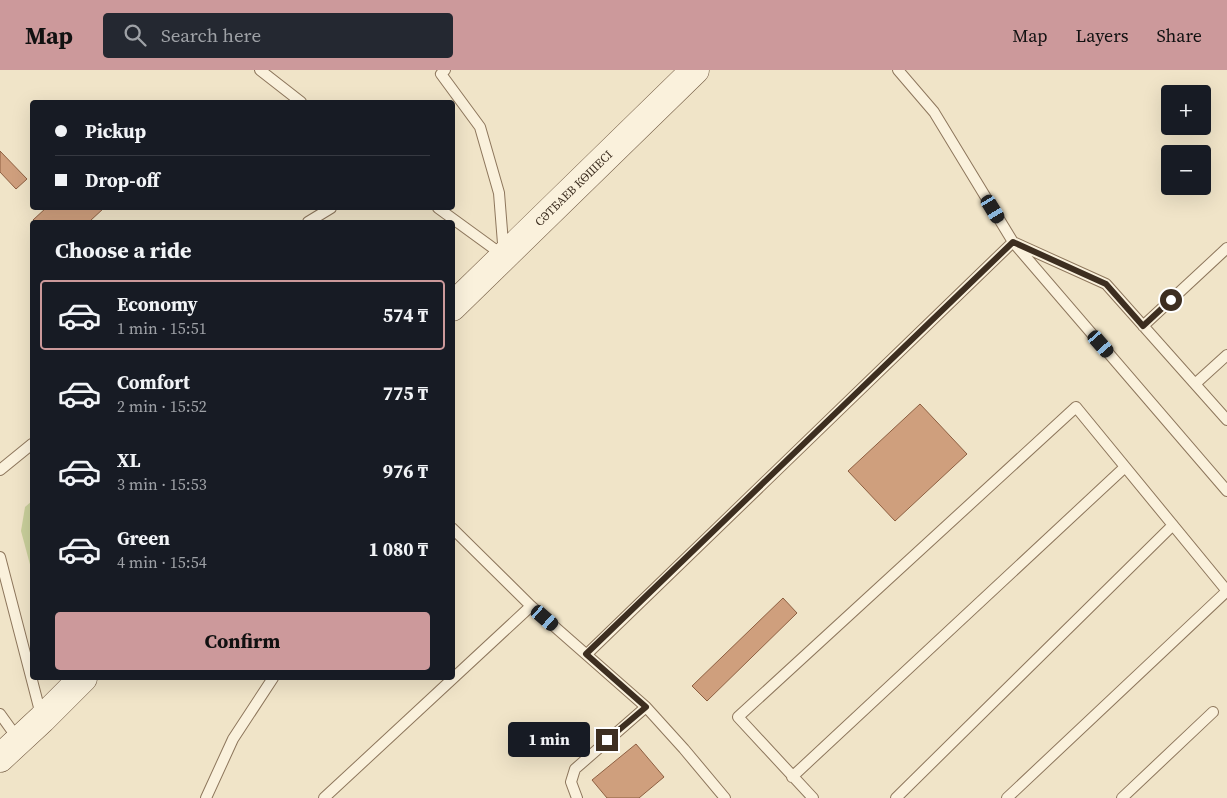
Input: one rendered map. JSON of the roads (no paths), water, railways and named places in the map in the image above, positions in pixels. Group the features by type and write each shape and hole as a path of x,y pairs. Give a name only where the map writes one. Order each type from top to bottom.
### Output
{"main road":[{"name":"СӘТБАЕВ КӨШЕСІ","path":"455,304 695,70"},
{"path":"10,749 81,680"}],"lane":[{"path":"260,70 298,100"},
{"path":"445,70 441,74 480,126 499,193 504,256"},
{"path":"898,70 934,112 1013,242 1227,491"},
{"path":"311,220 328,210"},
{"path":"441,210 454,220"},
{"path":"455,220 504,256"},
{"path":"1013,242 1106,284 1227,420"},
{"path":"586,654 1013,242"},
{"path":"1143,326 1227,248"},
{"path":"1195,384 1227,355"},
{"path":"813,798 738,717 1076,407 1227,591 1007,798"},
{"path":"0,470 30,446"},
{"path":"792,777 1125,467"},
{"path":"896,798 1173,525"},
{"path":"455,531 531,606 646,707 684,749 724,798"},
{"path":"0,557 30,673"},
{"path":"455,676 531,606"},
{"path":"32,680 42,719"},
{"path":"206,798 233,739 272,680"},
{"path":"324,798 451,680"},
{"path":"577,798 571,782 575,769 646,707"},
{"path":"1122,798 1213,712"},
{"path":"0,714 10,749"}]}
